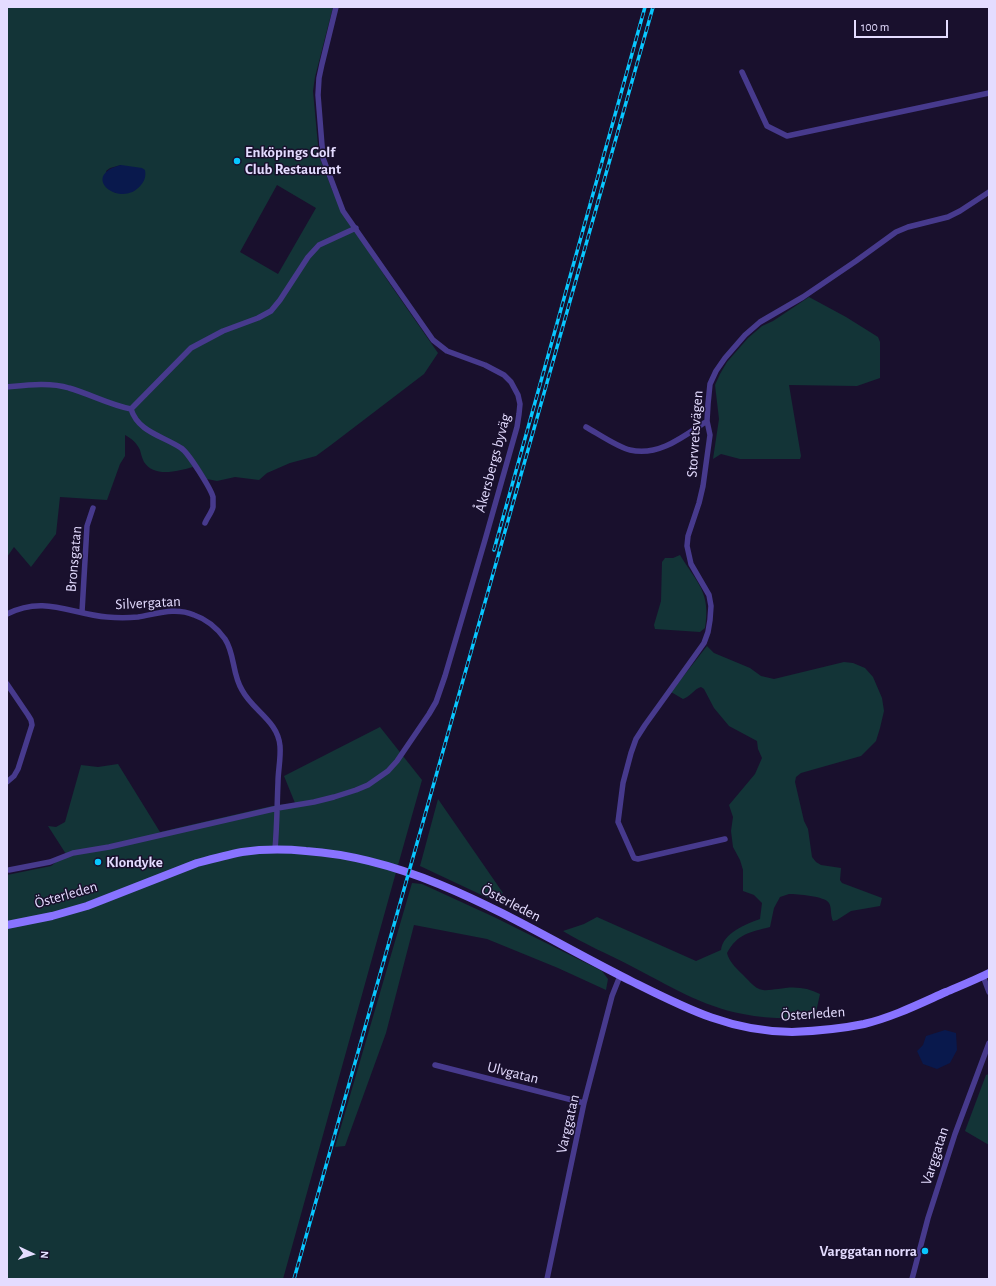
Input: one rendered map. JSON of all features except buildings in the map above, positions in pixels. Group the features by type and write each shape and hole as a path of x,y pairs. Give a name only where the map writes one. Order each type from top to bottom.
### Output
{"street":[{"name":"Åkersbergs byväg","path":"9,870 50,862 73,853 116,845 278,808 314,802 356,790 388,771 397,761 436,702 447,670 496,503 516,427 520,404 518,395 511,382 504,375 485,365 447,351 433,340 344,211 322,153 318,95 322,64 336,7"},
{"path":"742,72 767,126 787,136 989,93"},
{"name":"Storvretsvägen","path":"725,839 638,859 634,858 618,822 625,776 636,739 704,643 708,632 711,606 709,595 691,564 687,546 688,536 703,486 710,435 706,421 710,384 716,371 725,358 745,335 760,322 803,297 896,232 908,227 948,217 989,192"},
{"path":"131,409 191,348 223,330 258,318 271,311 280,300 308,257 319,245 356,228"},
{"path":"7,387 51,385 68,387 131,409"},
{"path":"131,409 134,417 141,426 175,444 189,455 213,496 213,507 205,523"},
{"path":"586,427 629,450 648,452 678,441 706,421"},
{"name":"Bronsgatan","path":"82,612 87,526 93,508"},
{"name":"Silvergatan","path":"7,614 16,609 38,605 50,605 96,616 120,618 172,611 193,614 202,618 218,631 229,647 235,676 241,690 252,705 273,725 278,734 280,746 275,849"},
{"path":"7,684 32,720 32,725 18,769 14,776 7,782"},
{"name":"Österleden","path":"7,925 52,916 87,906 197,863 244,852 275,849 322,852 348,856 399,869 423,877 490,907 620,976 688,1009 707,1017 748,1027 791,1032 834,1029 866,1023 914,1007 986,975"},
{"path":"986,975 989,992"},
{"name":"Varggatan","path":"547,1279 584,1104 612,996 620,976"},
{"name":"Varggatan","path":"912,1279 928,1218 955,1134 989,1043"},
{"name":"Ulvgatan","path":"435,1065 584,1104"}],"green space":[{"path":"7,7 333,7 315,77 313,91 319,156 333,192 358,235 438,353 424,374 316,456 290,463 267,473 259,480 235,477 217,481 207,479 182,445 193,467 167,472 154,470 148,467 144,462 136,443 125,435 125,456 120,464 107,500 60,497 56,534 31,567 14,547 7,557","holes":["121,165 125,193 115,193 106,171 110,168","277,185 316,208 278,274 240,252"]},
{"path":"809,297 846,317 878,337 880,342 880,378 857,386 789,385 801,456 800,459 740,459 721,454 713,459 719,419 715,385 727,362 748,338 762,326 773,321"},
{"path":"680,555 697,581 704,596 706,605 705,628 700,632 655,629 654,625 661,601 662,562 665,558 673,558"},
{"path":"707,646 714,653 750,668 761,676 774,679 844,662 853,663 865,668 873,677 882,698 884,711 876,741 861,756 801,773 796,777 795,782 804,821 808,829 812,857 821,865 841,868 840,880 842,883 882,898 880,906 851,911 833,921 830,905 826,901 810,896 789,894 780,897 774,908 770,927 750,932 740,938 727,953 734,966 757,988 766,990 800,988 820,994 816,1012 819,1016 816,1017 770,1018 728,1011 671,987 563,931 584,924 597,917 696,961 721,950 726,939 736,930 760,919 762,903 754,895 743,891 743,870 740,860 733,847 731,831 733,817 729,805 755,774 762,758 758,749 757,741 729,726 714,708 704,689 701,687 683,699 671,692"},
{"path":"380,727 422,780 283,1279 7,1279 7,875 51,866 66,854 48,826 56,827 65,822 81,765 98,767 118,764 160,832 272,806 295,803 284,776"},
{"path":"438,799 503,893 488,898 420,866"},
{"path":"412,883 422,884 494,917 602,971 608,979 606,990 558,968 487,939 414,925 386,1033 345,1146 335,1147"},
{"path":"989,1074 989,1145 965,1131 986,1075"}],"shaded area":[{"path":"121,165 142,168 145,170 145,176 141,185 133,192 123,194 115,193 107,188 103,183 103,176 109,170"},
{"path":"945,1030 956,1033 957,1050 950,1063 937,1069 923,1064 917,1051 923,1045 926,1036"}],"railway":[{"path":"494,550 645,7"},
{"path":"294,1279 653,7"}],"place":[{"name":"Enköpings Golf Club Restaurant","path":"237,161"},
{"name":"Klondyke","path":"98,862"},
{"name":"Varggatan norra","path":"925,1251"}]}
